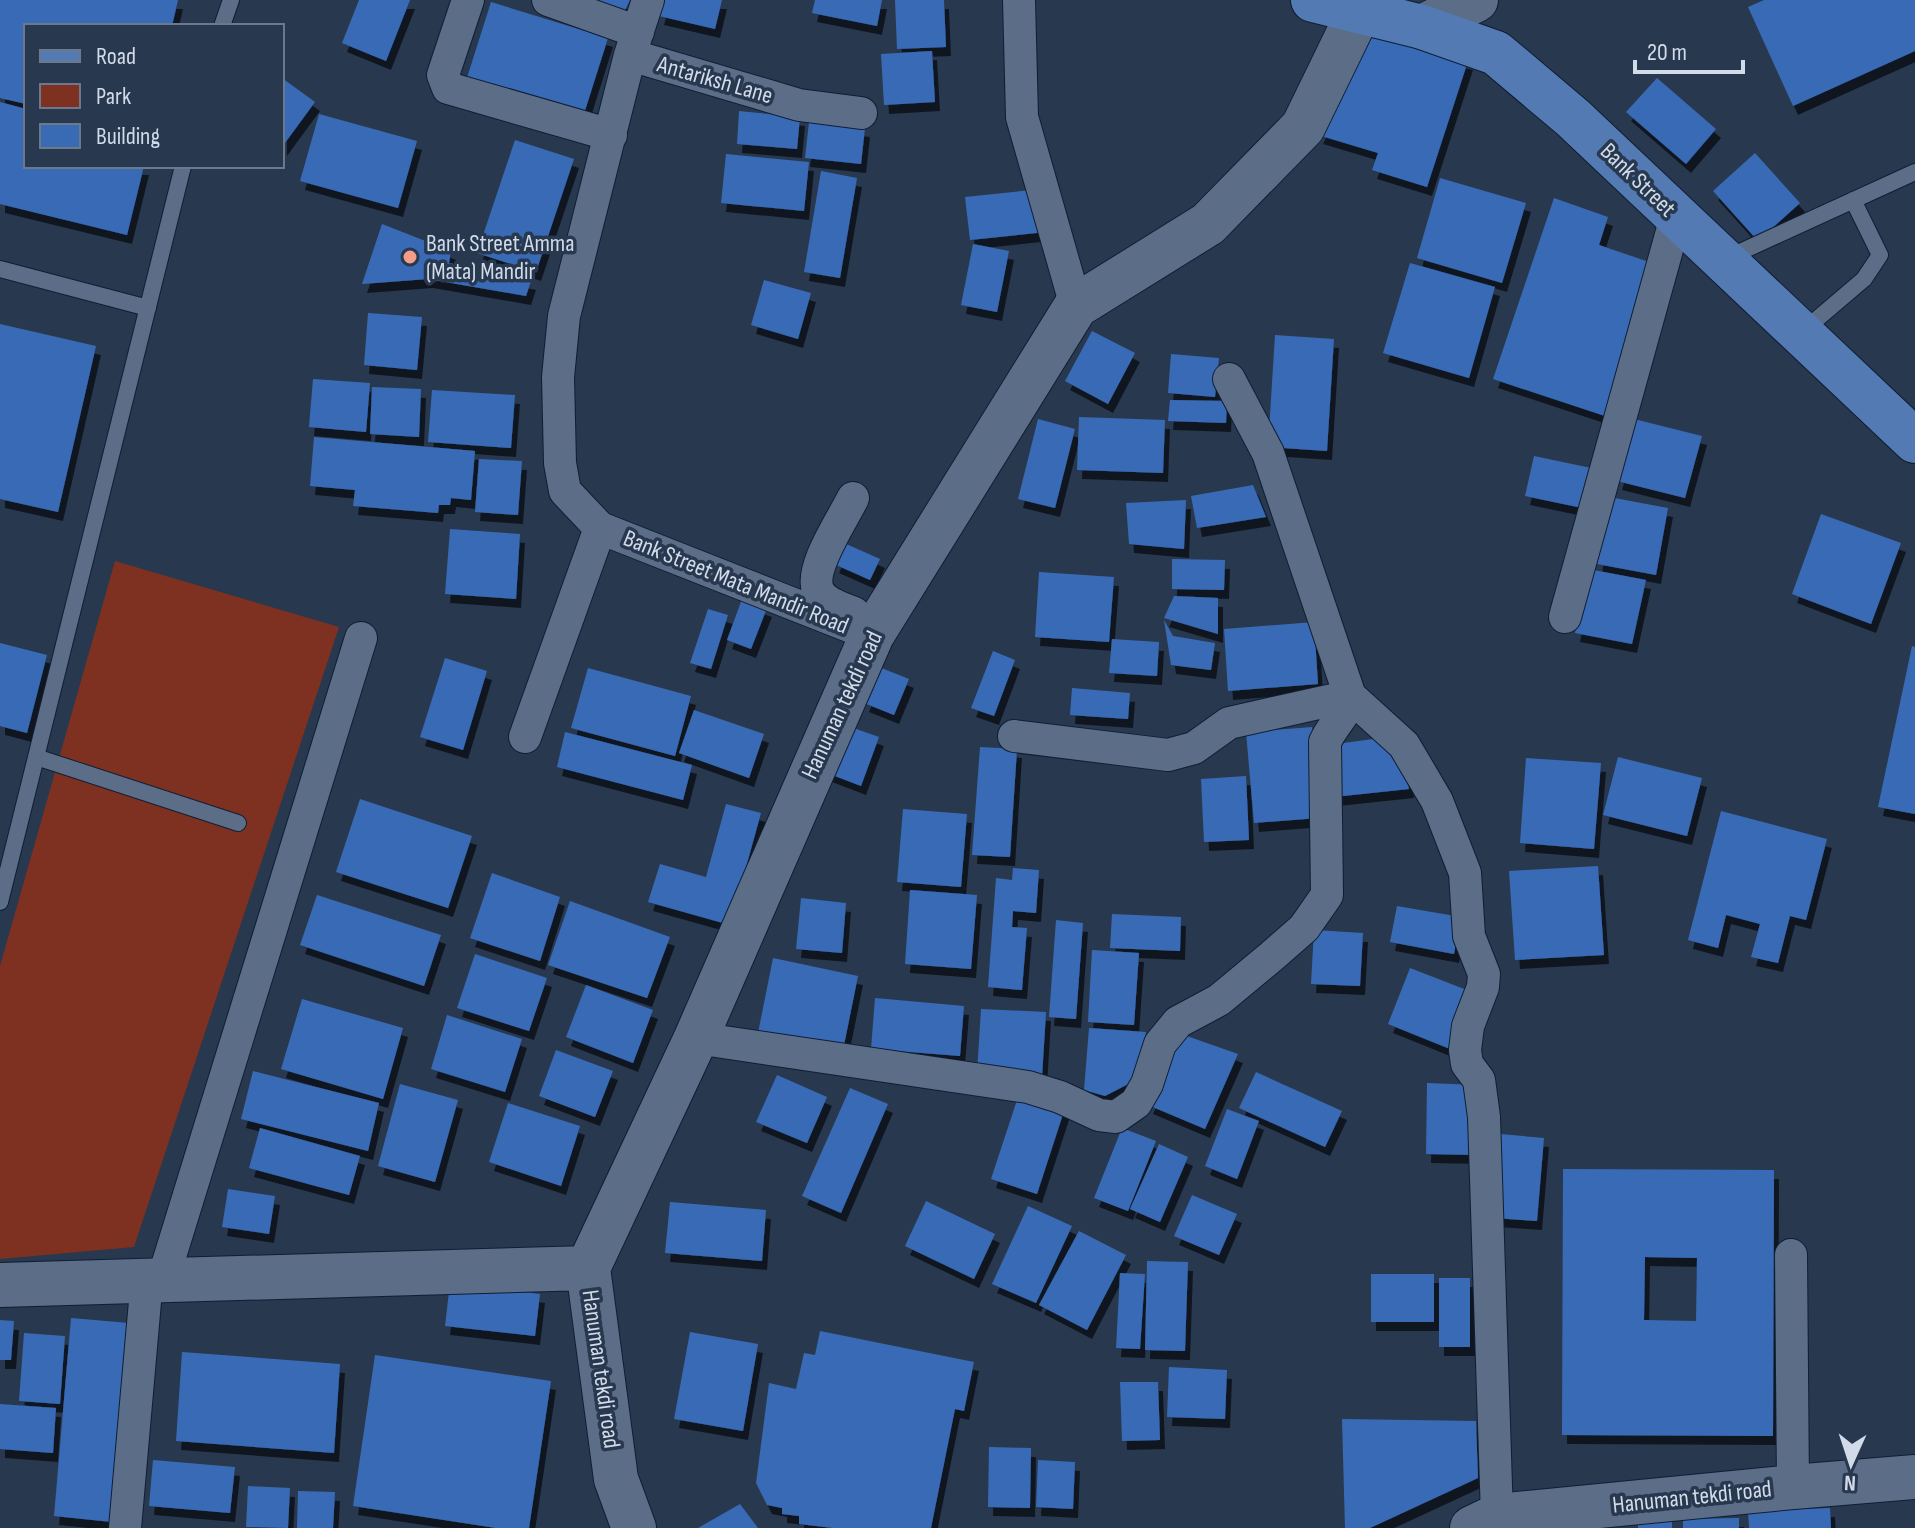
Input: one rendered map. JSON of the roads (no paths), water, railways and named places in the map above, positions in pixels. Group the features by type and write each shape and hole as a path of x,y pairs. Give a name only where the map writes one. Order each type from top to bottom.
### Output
{"main road":[{"name":"Bank Street","path":"1313,0 1422,27 1496,53 1573,118 1915,441"}],"street":[{"path":"468,0 443,75 448,88 611,135"},
{"name":"Antariksh Lane","path":"548,0 634,44 799,105 861,113"},
{"name":"Bank Street Mata Mandir Road","path":"648,0 564,316 558,377 560,463 565,491 600,528 875,630"},
{"path":"1019,0 1022,117 1076,306"},
{"path":"1422,27 1476,0"},
{"name":"Hanuman tekdi road","path":"634,1528 616,1479 588,1268 696,1038 875,630 1076,306 1208,224 1303,127 1359,12"},
{"path":"1565,617 1676,217"},
{"path":"1229,379 1268,453 1350,696 1404,745 1437,801 1465,873 1469,936 1484,974 1483,987 1468,1026 1465,1050 1467,1064 1479,1080 1484,1117 1484,1522"},
{"path":"853,498 818,566 818,592 875,630"},
{"name":"Bank Street Mata Mandir Road","path":"525,737 600,528"},
{"path":"125,1528 155,1279 361,638"},
{"path":"1014,736 1168,755 1194,748 1229,723 1350,696"},
{"path":"696,1038 1028,1087 1060,1097 1099,1115 1116,1117 1136,1103 1147,1084 1160,1044 1178,1022 1219,1000 1272,956 1304,928 1327,895 1325,742 1333,726 1341,720 1350,696"},
{"path":"1791,1255 1793,1487"},
{"path":"0,1285 588,1268"},
{"name":"Hanuman tekdi road","path":"1484,1522 1793,1487 1915,1477"}],"lane":[{"path":"223,24 231,0"},
{"path":"0,902 183,168"},
{"path":"1722,260 1915,172"},
{"path":"1800,333 1864,279 1880,255 1853,200"},
{"path":"0,269 148,308"},
{"path":"36,757 238,823"}],"place":[{"name":"Bank Street Amma (Mata) Mandir","path":"410,257"}]}
